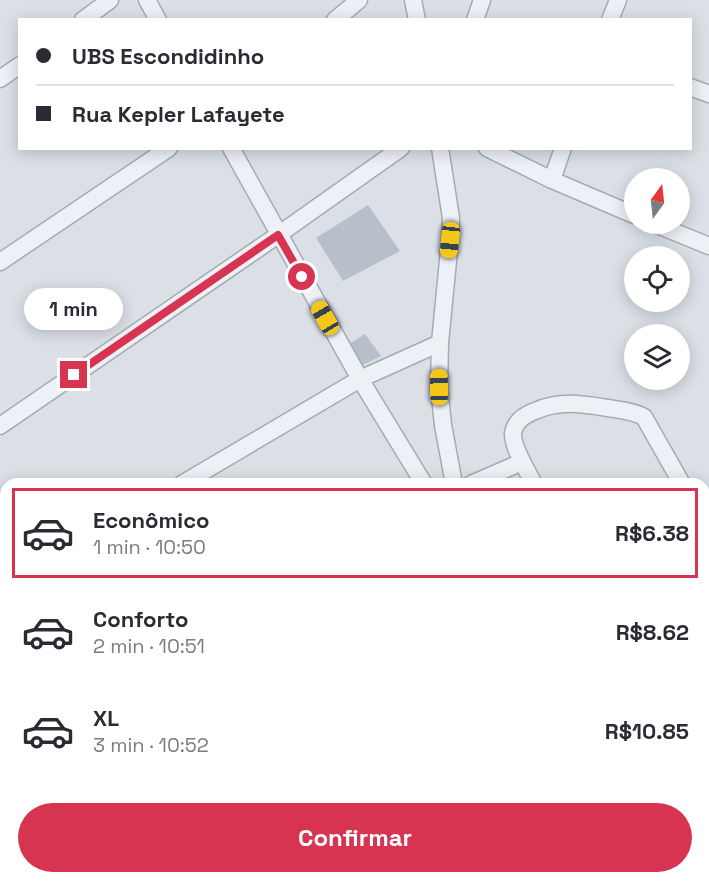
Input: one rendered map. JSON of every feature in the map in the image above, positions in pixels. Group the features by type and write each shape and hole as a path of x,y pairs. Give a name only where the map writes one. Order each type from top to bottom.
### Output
{"street":[{"path":"86,18 110,0"},
{"path":"147,0 157,18"},
{"path":"337,18 359,0"},
{"path":"413,0 417,18"},
{"path":"476,18 482,0"},
{"path":"611,18 618,0"},
{"path":"0,79 18,66"},
{"path":"692,88 709,94"},
{"path":"0,262 166,150"},
{"path":"232,150 360,380 420,478"},
{"path":"0,426 398,150"},
{"path":"440,150 451,218 440,343 439,387 453,478"},
{"path":"490,150 624,211"},
{"path":"552,180 562,150"},
{"path":"680,234 709,246"},
{"path":"192,478 360,380 440,343"},
{"path":"531,478 522,462 513,434 517,423 524,415 556,404 579,404 634,412 644,417 679,478"},
{"path":"485,478 522,462"}],"building":[{"path":"368,205 400,251 343,281 316,238"},
{"path":"365,334 381,356 361,366 349,344"}],"route":[{"path":"74,375 278,235 302,277"}]}
